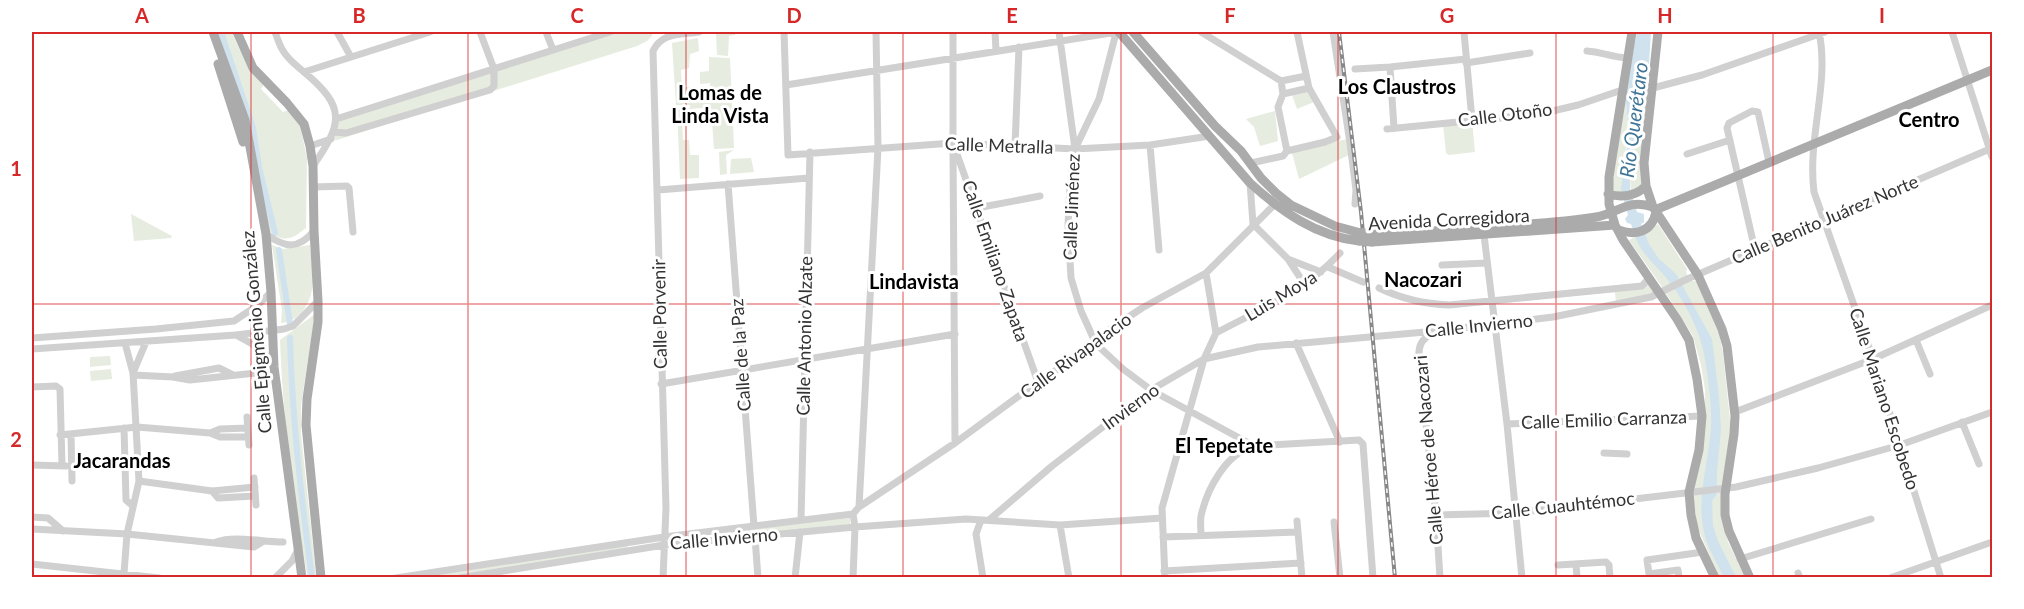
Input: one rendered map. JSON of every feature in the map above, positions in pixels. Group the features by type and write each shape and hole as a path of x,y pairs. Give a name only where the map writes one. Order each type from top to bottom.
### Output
{"main road":[{"path":"207,32 253,173"},
{"name":"Calle Epigmenio González","path":"213,32 244,120 266,234 272,292 274,367 302,578"},
{"path":"237,32 253,68 304,124 313,165 318,322 307,399 306,425 321,578"},
{"name":"Avenida Corregidora","path":"1117,32 1250,183 1274,205 1310,227 1325,233 1379,238 1484,235 1616,227"},
{"name":"Avenida Corregidora","path":"1136,32 1215,126 1241,151 1261,178 1291,205 1358,237"},
{"path":"1632,32 1609,177 1611,195 1616,227 1689,340 1702,416 1691,515 1696,538 1715,578"},
{"path":"1658,32 1642,189 1698,275 1727,346 1734,434 1722,489 1726,524 1749,578"},
{"path":"1614,211 1630,205 1642,204 1654,210 1992,70"},
{"path":"1230,159 1235,160 1241,151"},
{"path":"1611,195 1628,195 1642,189"},
{"path":"1616,227 1628,233 1644,231 1652,224 1654,210"},
{"name":"Avenida Corregidora","path":"1379,238 1529,224 1614,211"}],"street":[{"path":"275,32 282,49 290,60 326,91 331,99 336,119 332,136 313,165"},
{"path":"337,32 351,57"},
{"path":"304,72 414,34 430,32"},
{"path":"310,146 332,136 490,90 494,86 494,69 480,32"},
{"path":"546,32 553,50"},
{"path":"336,119 610,32"},
{"name":"Calle Porvenir","path":"663,578 666,508 653,51 657,42 664,37 699,32"},
{"path":"784,32 786,86 1117,32 1099,99 1075,149"},
{"path":"859,507 878,148 876,32"},
{"name":"Calle Emiliano Zapata","path":"953,32 953,142 1038,382"},
{"path":"995,32 996,51"},
{"name":"Calle Jiménez","path":"1059,32 1075,149 1068,225 1071,278 1081,311 1096,344 1123,369 1151,390 1254,446"},
{"path":"1201,32 1281,81 1306,76"},
{"path":"1297,32 1309,88 1339,139 1349,137"},
{"path":"1333,32 1356,190 1355,204"},
{"path":"1464,32 1472,120"},
{"path":"1653,88 1702,75 1821,32"},
{"name":"Calle Mariano Escobedo","path":"1821,32 1823,65 1813,144 1814,192 1873,359 1941,578"},
{"path":"1952,32 1992,152"},
{"path":"1015,146 1018,47"},
{"path":"1587,51 1608,57 1627,58"},
{"path":"1355,69 1390,68 1530,53"},
{"name":"Calle Otoño","path":"1390,68 1391,128 1540,114 1578,105 1622,90"},
{"path":"1281,81 1283,93 1278,107 1287,151"},
{"name":"Calle Metralla","path":"786,86 788,155 953,142 1075,149 1150,145 1210,136"},
{"path":"1283,93 1309,88"},
{"path":"1755,250 1727,128 1729,123 1755,110 1758,112 1769,162"},
{"path":"1251,164 1283,156 1287,151 1325,142 1337,136"},
{"path":"1687,154 1730,140"},
{"path":"953,142 955,443"},
{"path":"1150,145 1159,250"},
{"name":"Calle Antonio Alzate","path":"801,520 810,152"},
{"name":"Calle Benito Juárez Norte","path":"1658,293 1755,250 1992,152"},
{"path":"658,190 809,178"},
{"path":"1250,183 1253,224 1288,259 1305,285"},
{"name":"Calle de la Paz","path":"728,184 753,526"},
{"path":"313,187 346,186 349,188 353,232"},
{"path":"977,208 1040,196"},
{"name":"Calle Rivapalacio","path":"853,514 859,507 1096,344 1103,334 1142,308 1206,273 1274,205"},
{"path":"266,234 277,242 289,245 301,243 314,231"},
{"path":"1484,235 1507,424 1522,578"},
{"name":"Luis Moya","path":"1216,333 1305,285 1328,267 1340,253"},
{"path":"1288,259 1321,272"},
{"path":"1442,265 1487,263"},
{"path":"1328,267 1363,282"},
{"path":"1206,273 1216,333 1210,349 1214,356"},
{"path":"1378,288 1401,298 1426,304 1449,305 1642,286 1649,278"},
{"path":"32,338 234,321 258,305 272,292"},
{"name":"Calle Invierno","path":"1296,343 1436,331 1553,317 1614,306 1651,297 1658,293"},
{"path":"32,349 236,335 273,330 293,326 318,301"},
{"path":"1734,412 1873,359 1992,305"},
{"path":"156,329 156,341"},
{"name":"Calle Héroe de Nacozari","path":"1436,331 1422,341 1418,348 1436,515 1440,578"},
{"path":"90,334 91,346"},
{"path":"661,384 955,334"},
{"path":"236,335 268,356 274,367"},
{"path":"1916,340 1930,374"},
{"path":"133,374 146,342"},
{"path":"124,573 127,534 139,481 133,374 125,343"},
{"path":"1212,343 1204,359 1162,508 1165,574 1301,563"},
{"path":"1296,343 1340,442"},
{"name":"Invierno","path":"990,520 1052,466 1151,390 1204,359 1258,347 1296,343"},
{"path":"133,374 173,377 219,368 233,375 256,373"},
{"path":"32,387 59,386 62,466"},
{"name":"Calle Cuauhtémoc","path":"1436,515 1516,513 1722,489 1818,468 1900,445 1992,412"},
{"name":"Calle Emilio Carranza","path":"1507,424 1702,416"},
{"path":"247,417 249,445"},
{"path":"1962,422 1979,464"},
{"path":"60,435 137,427 210,433 220,437 248,437"},
{"path":"124,428 126,500 133,506"},
{"path":"210,433 220,429 248,428"},
{"path":"71,434 72,482"},
{"path":"1201,536 1201,517 1217,477 1232,456 1243,448 1356,440 1361,442 1373,578"},
{"path":"1604,453 1627,454"},
{"path":"32,465 72,466"},
{"path":"254,478 256,506"},
{"path":"139,481 212,491 255,486"},
{"path":"212,491 218,498 255,496"},
{"path":"853,514 855,527 853,578"},
{"name":"Calle Invierno","path":"460,578 721,530 853,514"},
{"path":"32,517 48,518 63,531"},
{"name":"Calle Invierno","path":"396,578 664,541 722,540 966,519 1060,525 1162,518"},
{"path":"1740,559 1871,519"},
{"path":"981,520 976,534 983,578"},
{"path":"1297,521 1302,578"},
{"path":"1334,522 1340,578"},
{"path":"1060,525 1069,578"},
{"path":"32,529 127,534 254,547 262,542 283,542"},
{"path":"721,530 722,540"},
{"path":"795,578 800,532"},
{"path":"1163,537 1297,532"},
{"path":"755,537 758,578"},
{"path":"1890,578 1992,542"},
{"path":"275,578 292,561 298,550"},
{"path":"1676,556 1678,574 1649,576 1647,560 1702,552"},
{"path":"1558,565 1606,562 1609,565 1610,578"},
{"path":"32,564 159,578"},
{"path":"1576,564 1577,578"}],"shaded area":[{"path":"222,32 232,32 245,60 264,84 261,89 283,112 289,110 300,126 307,158 306,228 292,237 280,238 270,232 252,141 253,128"},
{"path":"610,32 652,32 652,36 637,46 337,140 331,139 336,119"},
{"path":"735,32 735,35 729,36 728,56 717,55 716,33"},
{"path":"698,38 699,51 690,54 689,68 681,70 682,87 690,87 690,102 711,99 710,83 700,84 700,72 709,71 709,57 730,58 734,148 714,149 711,107 690,109 690,120 682,122 683,140 689,140 690,155 699,155 699,178 680,179 677,109 690,108 690,105 676,105 672,43"},
{"path":"1309,89 1314,102 1297,109 1292,95"},
{"path":"1625,94 1628,123 1622,196 1614,196 1608,183"},
{"path":"1647,95 1646,186 1631,195 1630,174 1638,116"},
{"path":"1275,111 1278,141 1260,146 1254,127 1246,119"},
{"path":"1472,121 1475,152 1449,155 1446,153 1443,124"},
{"path":"1348,139 1349,155 1299,179 1292,153"},
{"path":"734,150 726,155 727,174 720,175 719,152"},
{"path":"751,158 754,172 730,174 731,159"},
{"path":"131,214 172,236 171,238 134,241"},
{"path":"1658,224 1687,269 1690,281 1696,281 1719,333 1731,429 1721,493 1723,521 1728,542 1745,577 1719,577 1697,526 1694,501 1704,429 1705,390 1701,365 1693,336 1629,240"},
{"path":"272,245 283,249 310,245 313,279 309,301 293,320 281,323 282,310"},
{"path":"1648,284 1654,292 1650,296 1616,303 1615,292 1643,289"},
{"path":"315,314 301,405 301,434 316,576 309,577 289,458 280,340"},
{"path":"110,356 111,365 90,367 90,357"},
{"path":"111,369 112,379 91,381 90,371"},
{"path":"850,518 850,524 723,538 722,531"},
{"path":"627,545 628,549 444,577 394,578"}],"water":[{"name":"Río Querétaro","path":"1637,32 1651,32 1647,95 1638,116 1630,189 1637,212 1644,214 1644,222 1641,224 1649,244 1659,259 1676,274 1712,339 1721,430 1717,494 1712,501 1713,526 1736,577 1724,577 1707,543 1702,519 1702,493 1711,419 1702,344 1694,322 1682,301 1669,281 1643,252 1631,224 1625,219 1628,215 1621,189 1628,123 1625,94"}],"waterway":[{"path":"221,32 253,128 259,167 275,233"},
{"path":"279,250 290,324"},
{"path":"290,338 298,458 312,578"}],"railway":[{"path":"1339,32 1361,212 1395,578"}],"district":[{"name":"Los Claustros","path":"1397,87"},
{"name":"Lomas de Linda Vista","path":"720,104"},
{"name":"Centro","path":"1929,120"},
{"name":"Nacozari","path":"1423,280"},
{"name":"Lindavista","path":"914,282"},
{"name":"El Tepetate","path":"1224,446"},
{"name":"Jacarandas","path":"122,461"}]}
